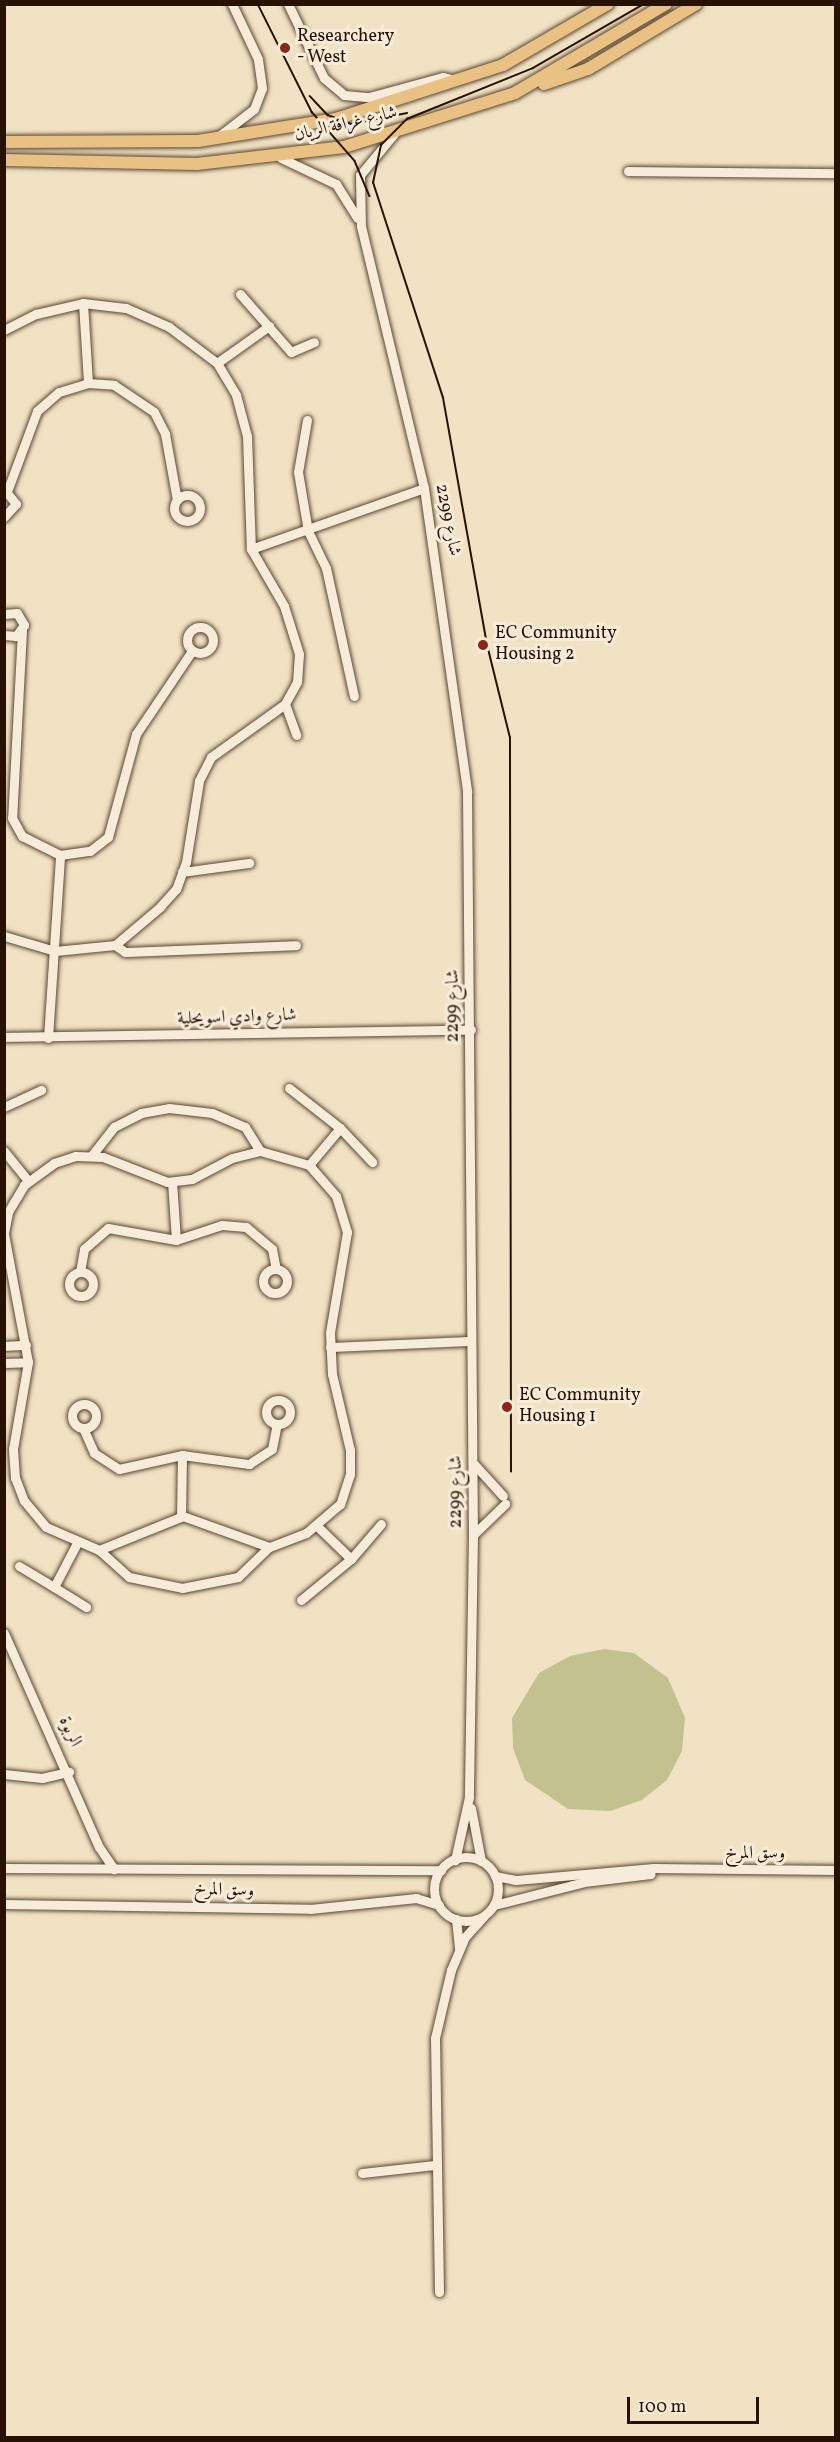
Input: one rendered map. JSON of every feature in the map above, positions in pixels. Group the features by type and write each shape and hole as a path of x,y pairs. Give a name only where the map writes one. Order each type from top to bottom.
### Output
{"main road":[{"name":"شارع غرافة الريان","path":"4,142 214,139 336,119 503,65 608,4"},
{"name":"شارع غرافة الريان","path":"4,160 197,164 281,158 394,134 515,93 666,4"},
{"path":"515,93 588,69 696,4"}],"street":[{"path":"214,139 246,117 262,88 258,59 232,4"},
{"path":"288,4 324,78 344,95 369,97 443,77 457,81"},
{"name":"شارع 2299","path":"394,134 360,175 361,226 424,488 462,736 471,1030 470,1341 474,1464 469,1797 481,1861"},
{"name":"شارع 2299","path":"281,158 336,184 361,226"},
{"path":"628,171 836,173"},
{"path":"240,294 291,352 314,342"},
{"path":"4,330 36,314 83,303 126,308 169,327 218,363 236,395 247,436 251,549 284,606 298,654 297,682 285,704 211,757 199,781 182,872 160,907 115,945 55,951 4,936"},
{"path":"83,303 88,382"},
{"path":"218,363 269,326"},
{"path":"4,517 16,504 7,483 37,411 59,393 88,382 114,385 154,412 174,484 181,498"},
{"path":"307,420 298,472 308,531 326,568 354,696"},
{"path":"251,549 308,531 424,488"},
{"path":"4,614 20,616 22,630 12,819 22,836 60,855 90,851 108,837 136,734 192,651"},
{"path":"21,651 8,636 22,630"},
{"path":"285,704 296,735"},
{"path":"48,1038 60,855"},
{"path":"182,872 249,863"},
{"path":"115,945 125,952 296,945"},
{"name":"شارع وادي اسويحلية","path":"4,1038 471,1030"},
{"path":"289,1088 340,1128 372,1162"},
{"path":"4,1107 41,1090"},
{"path":"92,1155 114,1127 141,1113 169,1108 212,1113 245,1127 260,1151"},
{"path":"309,1164 340,1128"},
{"path":"4,1151 28,1182"},
{"path":"260,1151 309,1164 336,1196 347,1232 330,1347 350,1474 340,1504 316,1526 269,1547 238,1577 182,1588 129,1577 99,1550 77,1543 46,1527 18,1490 13,1449 28,1362 4,1234 8,1212 28,1182 54,1163 92,1155 172,1182 260,1151"},
{"path":"172,1182 176,1240"},
{"path":"80,1272 84,1249 108,1228 125,1227 176,1240 222,1225 246,1227 272,1249 276,1269"},
{"path":"330,1347 470,1341"},
{"path":"4,1346 26,1345"},
{"path":"4,1363 28,1362"},
{"path":"83,1428 94,1453 119,1469 182,1455 249,1464 272,1449 277,1424"},
{"path":"181,1516 182,1455"},
{"path":"473,1535 504,1500 474,1464"},
{"path":"99,1550 181,1516 269,1547"},
{"path":"301,1600 351,1559 381,1524"},
{"path":"316,1526 351,1559"},
{"path":"54,1587 77,1543"},
{"path":"19,1566 86,1607"},
{"name":"الربوة","path":"4,1633 69,1772 99,1846 114,1869"},
{"path":"4,1774 42,1778 69,1772"},
{"name":"شارع 2299","path":"455,1860 469,1797"},
{"path":"90,1869 99,1846"},
{"path":"439,2292 435,2165 435,2038 459,1949 456,1919 439,1905 435,1887 441,1870 455,1860 481,1861 495,1876 494,1905 459,1949"},
{"name":"وسق المرخ","path":"4,1868 441,1870"},
{"name":"وسق المرخ","path":"494,1905 595,1880 674,1870"},
{"name":"وسق المرخ","path":"495,1876 516,1881 596,1871 836,1870"},
{"name":"وسق المرخ","path":"4,1904 310,1909 416,1898 439,1905"},
{"path":"456,1919 484,1916"},
{"path":"362,2173 435,2165"}],"shaded area":[{"path":"604,1649 634,1653 668,1678 685,1718 682,1751 667,1780 642,1800 610,1811 568,1809 525,1780 513,1748 512,1718 539,1673 570,1656"}],"tram line":[{"path":"258,4 312,112 355,161 370,196"},
{"path":"511,1472 510,738 487,645 443,398 373,183 381,145 407,119 533,68 644,4"},
{"path":"310,96 328,115 351,124 407,113"}],"place":[{"name":"Researchery - West","path":"285,48"},
{"name":"EC Community Housing 2","path":"483,645"},
{"name":"EC Community Housing 1","path":"507,1407"}]}
